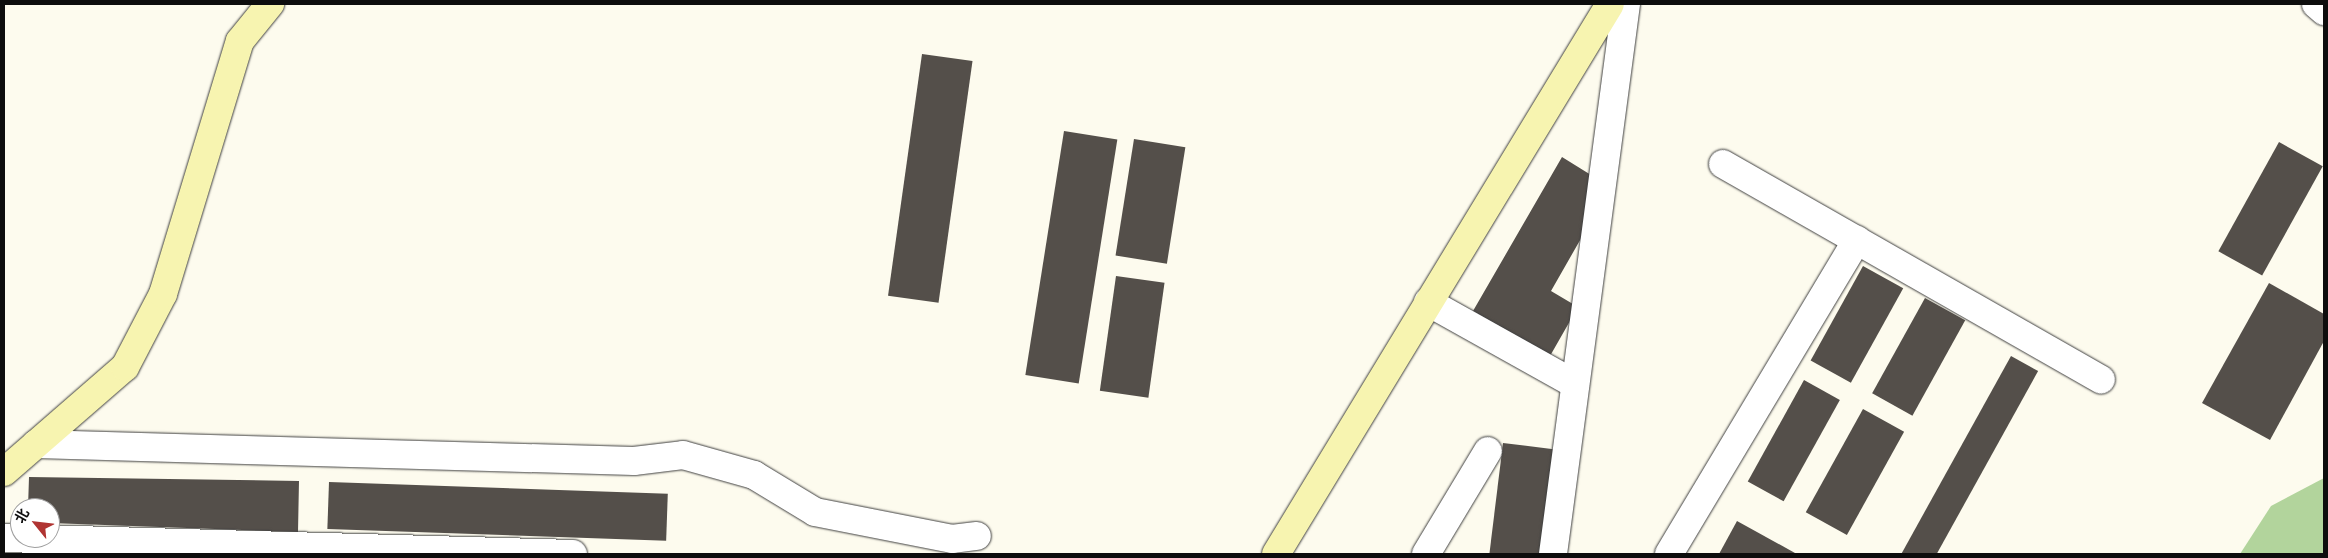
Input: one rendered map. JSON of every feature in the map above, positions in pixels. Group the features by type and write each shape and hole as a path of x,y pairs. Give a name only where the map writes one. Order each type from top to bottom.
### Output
{"main road":[{"path":"4,472 125,367 163,294 240,41 270,4"},
{"path":"1276,554 1610,4"}],"street":[{"path":"1553,554 1626,4"},
{"path":"2316,4 2324,11"},
{"path":"1723,164 2101,380"},
{"path":"1668,554 1857,240"},
{"path":"1428,302 1575,384"},
{"path":"36,444 634,461 683,455 754,475 814,512 952,539 977,536"},
{"path":"1426,554 1488,451"},
{"path":"4,538 573,554"}],"green space":[{"path":"2324,478 2324,554 2240,554 2271,506"}],"building":[{"path":"922,54 973,61 939,303 888,296"},
{"path":"1064,131 1117,139 1079,383 1025,375"},
{"path":"1134,139 1185,147 1167,264 1116,256"},
{"path":"2279,142 2323,166 2262,276 2218,251"},
{"path":"1562,157 1591,175 1587,228 1551,291 1578,307 1550,356 1473,311"},
{"path":"1863,266 1903,288 1851,383 1811,360"},
{"path":"1116,276 1165,283 1148,398 1100,391"},
{"path":"2269,283 2324,314 2324,341 2270,440 2202,403"},
{"path":"1925,298 1965,320 1912,416 1872,393"},
{"path":"2011,356 2038,371 1937,554 1901,554"},
{"path":"1804,380 1840,400 1784,501 1748,481"},
{"path":"1863,409 1904,432 1847,535 1806,512"},
{"path":"1503,443 1554,449 1541,554 1489,554"},
{"path":"29,477 299,481 298,532 60,523 60,498 28,498"},
{"path":"329,482 668,494 666,541 327,529"},
{"path":"1737,521 1795,553 1719,554"},
{"path":"28,549 96,554 28,554"}]}
